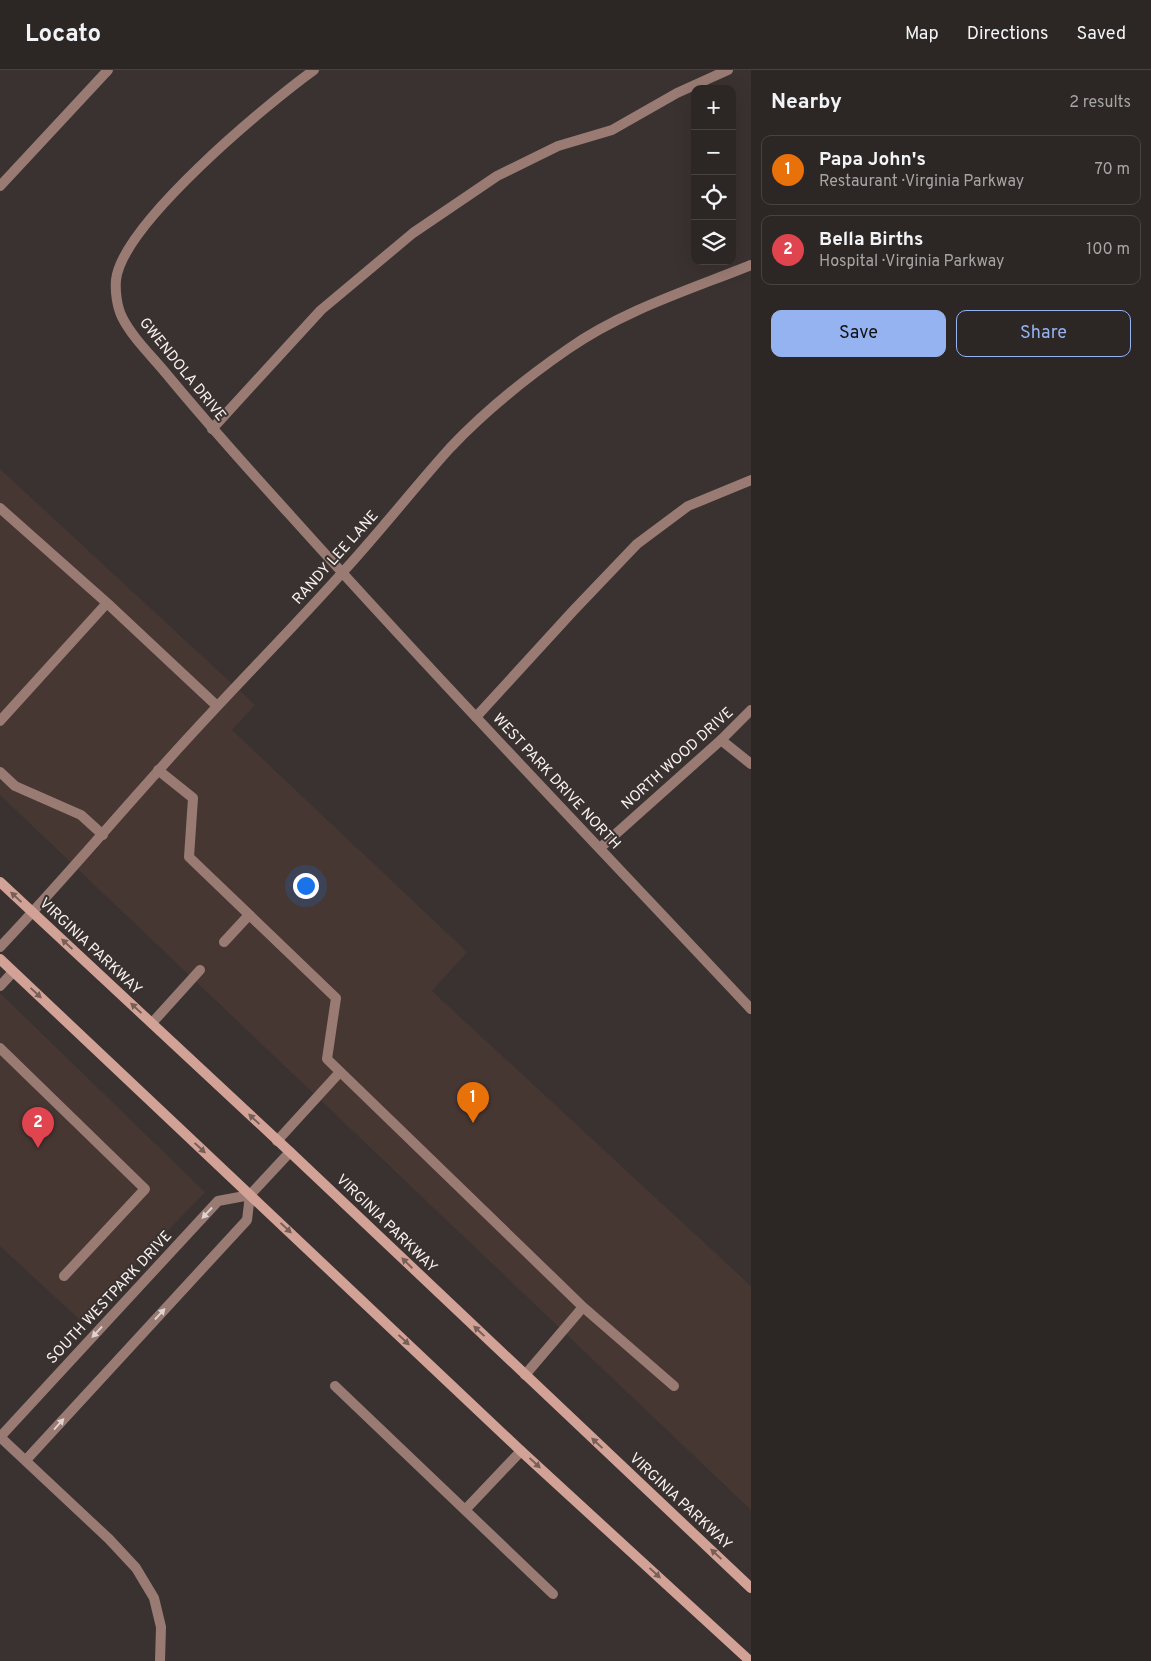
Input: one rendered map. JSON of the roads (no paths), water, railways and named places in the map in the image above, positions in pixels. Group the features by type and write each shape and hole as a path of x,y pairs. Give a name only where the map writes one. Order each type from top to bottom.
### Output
{"main road":[{"name":"VIRGINIA PARKWAY","path":"0,882 290,1152 751,1588"},
{"path":"0,959 521,1451 750,1661"}],"street":[{"path":"0,186 108,70"},
{"name":"GWENDOLA DRIVE","path":"314,70 232,136 174,192 125,254 116,277 116,296 121,316 136,337 212,429 342,573"},
{"path":"212,429 321,310 413,233 497,176 558,146 612,130 677,92 728,70"},
{"name":"RANDY LEE LANE","path":"0,947 103,835 158,770 342,573 451,448 492,408 534,373 571,347 619,318 751,265"},
{"path":"476,717 572,611 637,544 688,506 751,480"},
{"path":"0,508 107,603 217,706"},
{"name":"WEST PARK DRIVE NORTH","path":"342,573 751,1008"},
{"path":"0,721 107,603"},
{"name":"NORTH WOOD DRIVE","path":"600,848 721,740 751,710"},
{"path":"721,740 751,764"},
{"path":"158,770 193,798 189,858 336,998 326,1059 583,1307 674,1386"},
{"path":"0,772 15,786 81,815 103,835"},
{"path":"224,942 249,915"},
{"path":"152,1024 200,970"},
{"path":"0,986 13,972"},
{"path":"0,1048 145,1189 64,1276"},
{"path":"277,1141 340,1072"},
{"path":"26,1460 247,1220 250,1195 290,1152"},
{"name":"SOUTH WESTPARK DRIVE","path":"0,1437 218,1201 250,1195"},
{"path":"525,1375 583,1307"},
{"path":"335,1386 553,1594"},
{"path":"0,1437 109,1539 136,1568 154,1598 161,1627 160,1661"},
{"path":"465,1510 521,1451"}],"place":[{"name":"Papa John's","path":"473,1123"},
{"name":"Bella Births","path":"38,1148"}]}
